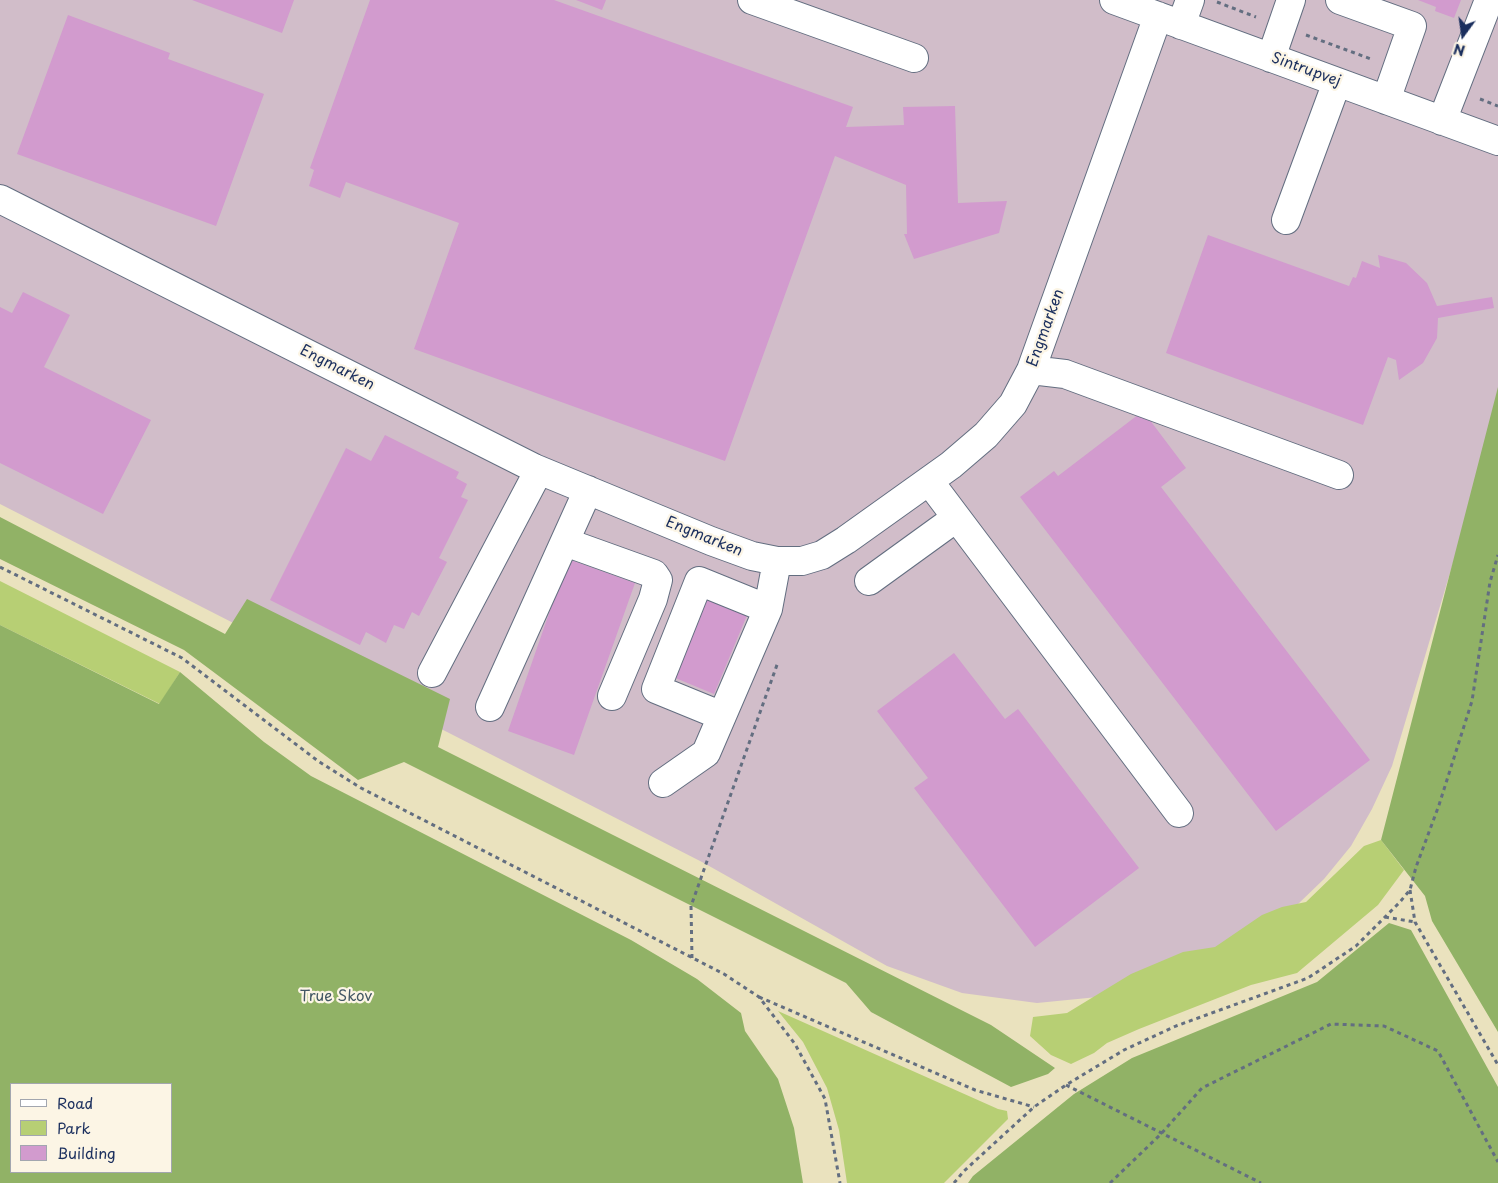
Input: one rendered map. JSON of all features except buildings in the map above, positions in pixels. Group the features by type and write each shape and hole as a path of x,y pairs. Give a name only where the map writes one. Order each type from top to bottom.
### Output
{"street":[{"path":"752,0 914,58"},
{"name":"Sintrupvej","path":"1114,0 1176,14 1271,58 1498,141"},
{"path":"1271,58 1291,0"},
{"path":"1340,0 1412,26 1386,100"},
{"path":"1442,121 1489,0"},
{"name":"Engmarken","path":"0,199 539,470 752,556 777,561 802,561 822,556 951,465 986,435 1013,404 1031,370 1176,14"},
{"path":"1286,220 1337,82"},
{"path":"1031,370 1065,374 1339,475"},
{"path":"432,673 539,470"},
{"path":"929,481 1179,813"},
{"path":"490,707 588,490"},
{"path":"869,581 956,518"},
{"path":"564,542 654,574 658,580 653,600 612,696"},
{"path":"663,784 706,753 768,609 777,561"},
{"path":"722,716 656,689 699,582 768,609"}],"path":[{"path":"1211,0 1397,69"},
{"path":"1454,90 1498,106"},
{"path":"1498,554 1490,582 1472,701 1410,890 1415,922 1498,1066"},
{"path":"0,566 182,658 318,761 361,788 724,974 759,997 975,1090 1034,1107"},
{"path":"692,958 691,906 781,654"},
{"path":"954,1183 964,1171 1034,1107 1066,1085 1124,1050 1176,1026 1308,978 1356,946 1410,890"},
{"path":"1385,918 1415,922"},
{"path":"759,997 795,1044 826,1099 840,1183"},
{"path":"1110,1183 1161,1134 1202,1088 1331,1024 1384,1026 1438,1051 1498,1162"},
{"path":"1066,1085 1261,1183"}],"shaded area":[{"path":"0,0 1498,0 1498,413 1392,766 1372,809 1351,846 1324,879 1297,905 1128,994 1037,1003 962,993 887,966 702,862 0,504"}],"green space":[{"path":"1498,387 1498,1032 1432,921 1425,896 1381,840"},
{"path":"0,517 225,634 247,599 450,699 438,747 991,1025 1055,1068 1048,1074 1011,1087 871,1012 846,983 404,762 358,780 184,650 0,559"},
{"path":"0,581 180,672 160,704 0,625"},
{"name":"True Skov","path":"0,625 159,704 180,672 264,742 311,776 631,940 697,979 741,1013 745,1031 778,1079 794,1128 803,1183 0,1183"},
{"path":"1381,840 1404,870 1378,905 1297,973 1251,985 1139,1029 1107,1043 1094,1053 1071,1064 1051,1055 1030,1036 1033,1017 1067,1013 1131,974 1183,952 1215,947 1262,915 1282,907 1306,902 1364,846"},
{"path":"1389,923 1411,930 1498,1087 1498,1183 968,1183 973,1176 1074,1094 1132,1058 1317,982"},
{"path":"778,1011 998,1109 1007,1111 1008,1119 944,1183 847,1183 839,1130 827,1088 803,1042"}]}
